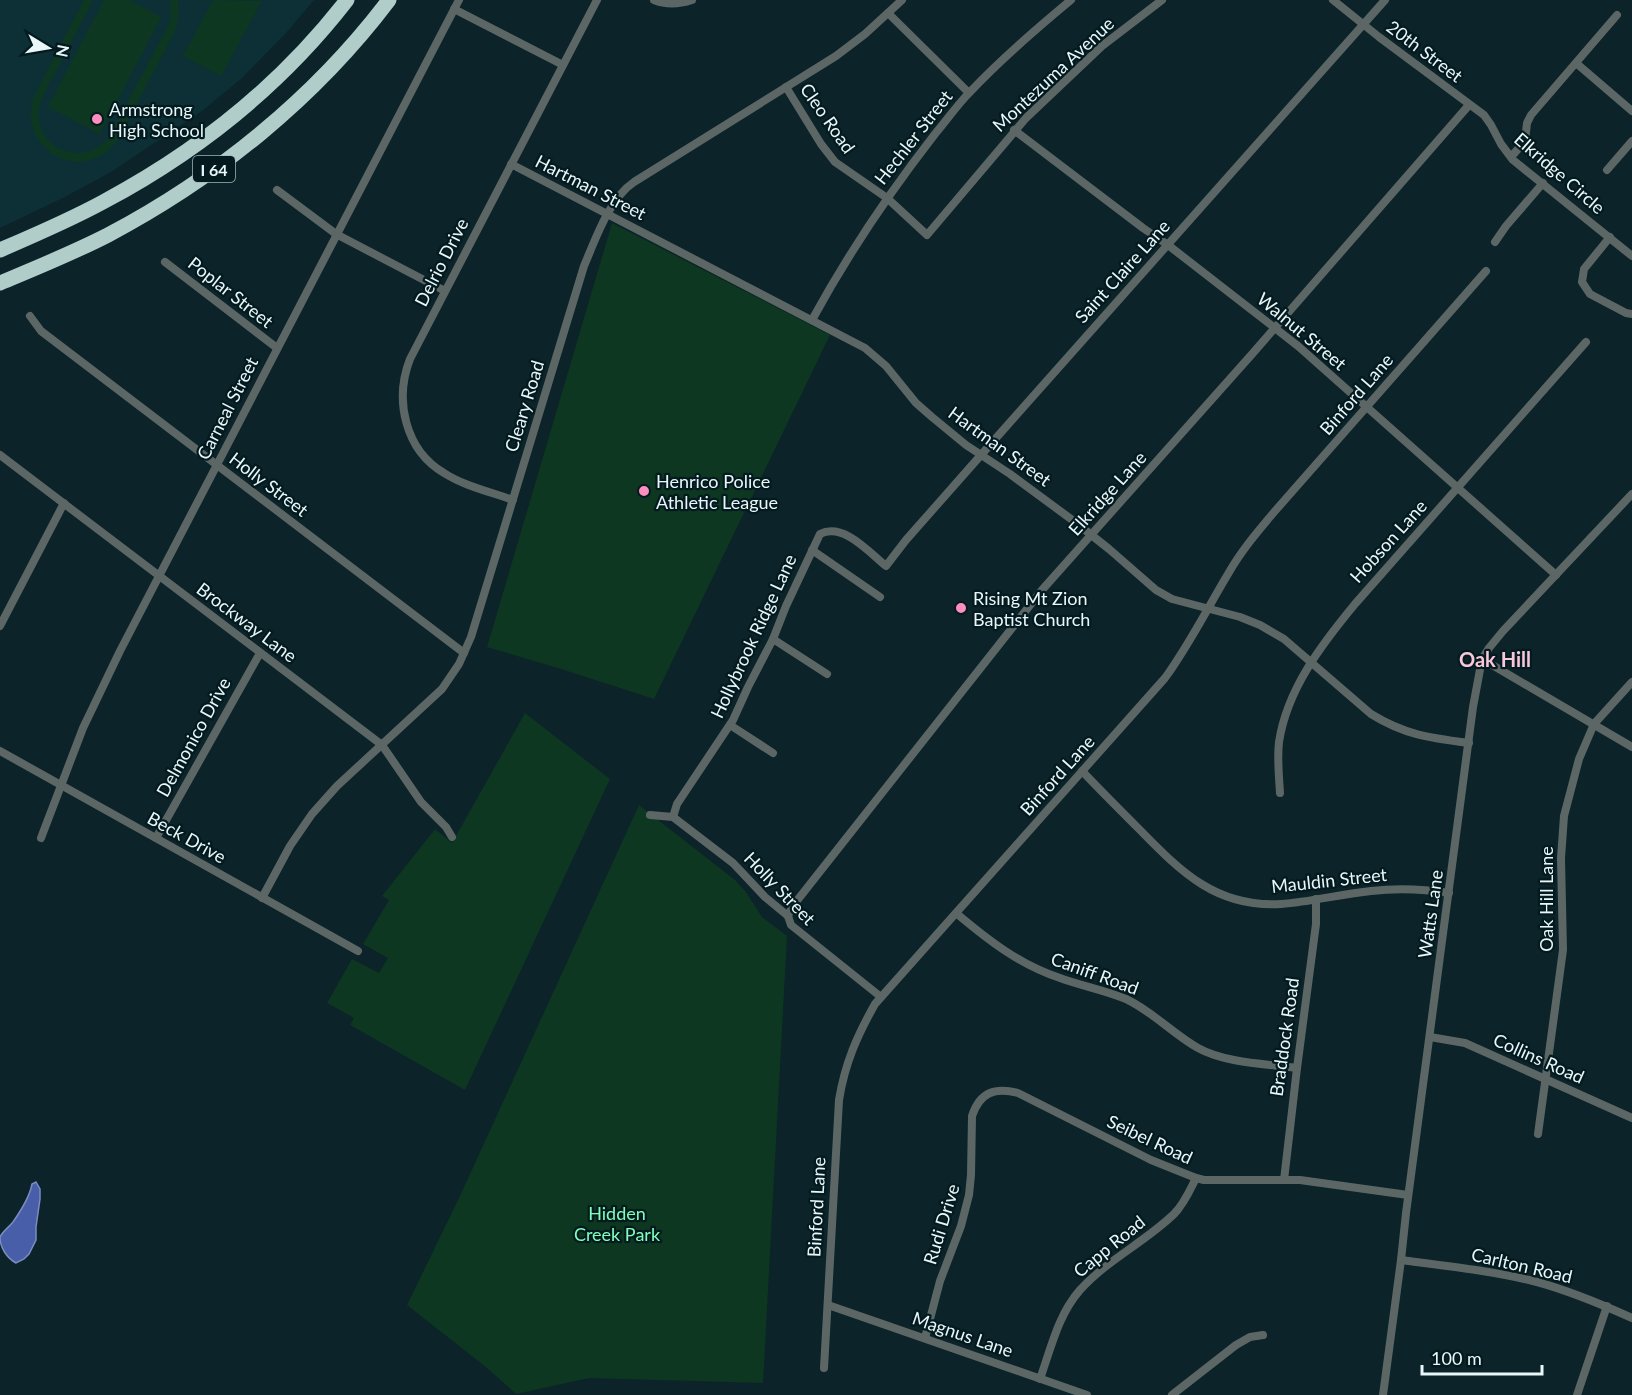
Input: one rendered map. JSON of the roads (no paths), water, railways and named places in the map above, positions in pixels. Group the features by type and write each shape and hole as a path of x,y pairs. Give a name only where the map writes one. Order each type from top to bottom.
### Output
{"highway":[{"name":"I 64","path":"0,250 104,202 168,163 215,130 287,68 347,0"},
{"name":"I 64","path":"0,284 110,234 172,198 221,165 313,86 389,0"}],"street":[{"name":"Carneal Street","path":"41,838 97,697 459,0"},
{"name":"Delrio Drive","path":"513,500 458,480 435,467 416,446 406,422 402,395 406,370 597,0"},
{"path":"654,0 680,4 692,0"},
{"name":"Cleary Road","path":"262,897 296,837 312,814 337,786 442,689 464,653 471,637 585,266 614,203 626,188 836,56 865,34 902,0"},
{"name":"Hechler Street","path":"812,320 847,259 887,198 969,93 1071,0"},
{"name":"Montezuma Avenue","path":"927,235 1014,130 1102,46 1162,0"},
{"name":"20th Street","path":"1333,0 1469,105"},
{"name":"Saint Claire Lane","path":"886,566 906,540 1385,0"},
{"path":"454,9 563,65"},
{"path":"888,13 969,93"},
{"path":"1511,157 1525,141 1527,123 1531,115 1617,15"},
{"path":"1576,63 1632,111"},
{"name":"Cleo Road","path":"786,87 821,144 835,162 887,198 927,235"},
{"name":"Elkridge Circle","path":"1469,105 1487,118 1511,157 1632,256"},
{"name":"Elkridge Lane","path":"788,916 792,907 1035,599 1469,105"},
{"name":"Walnut Street","path":"1014,130 1275,328 1556,574"},
{"path":"1607,170 1632,141"},
{"name":"Hartman Street","path":"511,164 865,348 878,358 924,410 956,437 1092,535 1165,596 1240,617 1260,625 1284,639 1371,714 1385,722 1412,734 1432,739 1469,743"},
{"path":"1495,242 1543,183"},
{"path":"277,190 336,234 445,291"},
{"name":"Elkridge Circle","path":"1610,237 1584,269 1582,282 1590,294 1632,314"},
{"name":"Poplar Street","path":"165,262 277,348"},
{"name":"Binford Lane","path":"824,1368 837,1119 842,1084 862,1026 881,997 1165,678 1190,641 1229,572 1253,538 1486,271"},
{"name":"Holly Street","path":"30,316 41,331 464,653"},
{"name":"Hobson Lane","path":"1280,793 1278,753 1284,720 1293,694 1325,642 1355,604 1586,342"},
{"name":"Brockway Lane","path":"0,455 382,745 421,802 446,827 452,837"},
{"name":"Watts Lane","path":"1383,1395 1408,1195 1482,659 1496,639 1632,495"},
{"path":"0,626 64,503"},
{"name":"Hollybrook Ridge Lane","path":"673,817 677,804 730,725 773,639 820,534 826,531 837,531 848,535 886,566"},
{"path":"812,550 880,597"},
{"path":"773,639 827,674"},
{"name":"Delmonico Drive","path":"156,838 260,653"},
{"path":"1482,659 1632,747"},
{"name":"Oak Hill Lane","path":"1538,1134 1563,950 1561,858 1564,816 1579,759 1594,724 1632,682"},
{"path":"730,725 773,753"},
{"name":"Beck Drive","path":"0,751 358,951"},
{"name":"Mauldin Street","path":"1082,771 1167,858 1199,884 1226,896 1259,903 1281,904 1395,889 1449,893"},
{"path":"650,815 673,817"},
{"name":"Holly Street","path":"673,817 733,862 765,897 788,916 791,925 806,939 881,997"},
{"name":"Braddock Road","path":"1284,1180 1316,924 1316,899"},
{"name":"Caniff Road","path":"956,912 996,945 1026,964 1062,979 1108,992 1129,1001 1203,1051 1226,1058 1297,1068"},
{"name":"Collins Road","path":"1430,1037 1465,1043 1632,1118"},
{"name":"Seibel Road","path":"972,1116 979,1102 992,1092 1002,1090 1018,1093 1150,1160 1196,1178 1204,1180 1300,1180 1408,1195"},
{"name":"Rudi Drive","path":"925,1338 940,1281 961,1226 969,1195 972,1116"},
{"name":"Capp Road","path":"1040,1379 1058,1326 1074,1298 1100,1271 1175,1213 1196,1178"},
{"name":"Carlton Road","path":"1401,1260 1518,1278 1578,1295 1632,1318"},
{"name":"Magnus Lane","path":"828,1305 1087,1395"},
{"path":"1577,1395 1607,1306"},
{"path":"1172,1395 1236,1345 1250,1337 1263,1335"}],"water":[{"path":"36,1182 40,1189 40,1199 36,1240 29,1254 16,1263 5,1252 0,1237 16,1218 32,1184"}],"place":[{"name":"Armstrong High School","path":"97,119"},
{"name":"Henrico Police Athletic League","path":"644,491"},
{"name":"Rising Mt Zion Baptist Church","path":"961,608"}],"district":[{"name":"Oak Hill","path":"1495,659"}],"park label":[{"name":"Hidden Creek Park","path":"617,1223"}]}
